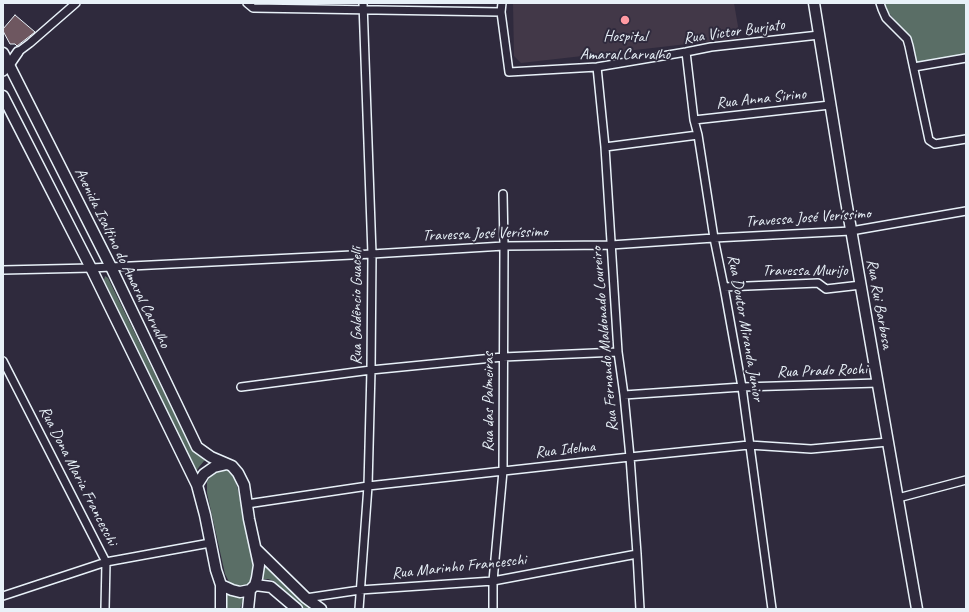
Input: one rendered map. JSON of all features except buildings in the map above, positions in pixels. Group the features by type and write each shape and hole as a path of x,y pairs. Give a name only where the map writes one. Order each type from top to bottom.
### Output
{"main road":[{"name":"Rua Rui Barbosa","path":"814,3 851,231 917,609"},
{"name":"Avenida Isaltino do Amaral Carvalho","path":"3,54 6,68 111,267 197,447 211,456 232,466 238,473 244,485 259,565 257,578 252,588 248,609"},
{"name":"Avenida Isaltino do Amaral Carvalho","path":"3,96 91,268 197,485 205,515 216,570 221,585 221,609"},
{"path":"197,485 204,474 214,467 227,464"},
{"path":"256,549 306,598 321,609"},
{"path":"221,585 240,592 252,588 271,587 297,609"}],"street":[{"path":"6,68 18,52 76,3"},
{"path":"247,3 253,8 363,7 501,12 502,3"},
{"path":"880,3 886,18 907,39 929,140 935,144 966,138"},
{"name":"Rua Galdêncio Guacelli","path":"359,609 368,486 372,254 363,7"},
{"name":"Rua Victor Burjato","path":"501,12 509,72 597,67 711,47 819,35"},
{"path":"3,54 18,52"},
{"name":"Rua Doutor Miranda Junior","path":"686,52 694,120 698,135 714,238 742,387 772,609"},
{"path":"914,67 966,58"},
{"name":"Rua Fernando Maldonado Loureiro","path":"597,67 605,147 618,352 630,457 640,609"},
{"name":"Rua Anna Sirino","path":"694,120 830,105"},
{"path":"605,147 698,135"},
{"name":"Rua das Palmeiras","path":"493,609 493,581 503,471 503,194"},
{"name":"Travessa José Veríssimo","path":"3,270 91,268 504,246 611,245 851,231 966,211"},
{"name":"Travessa Murijo","path":"724,287 818,282 826,289 861,285"},
{"path":"241,387 371,370 504,357 618,352"},
{"name":"Rua Dona Maria Franceschi","path":"3,361 106,562 105,609"},
{"name":"Rua Prado Rochi","path":"624,395 742,387 878,383"},
{"name":"Rua Idelma","path":"247,504 368,486 749,445 811,449 888,442"},
{"path":"898,498 966,480"},
{"path":"3,596 106,562 210,543"},
{"name":"Rua Marinho Franceschi","path":"306,598 360,590 493,581 637,554"}],"shaded area":[{"name":"Hospital Amaral Carvalho","path":"513,3 734,3 740,38 521,63 514,56"}],"green space":[{"path":"885,3 966,3 966,54 916,63 910,38 888,12"},
{"path":"105,276 108,278 188,442 194,450 209,459 204,461 195,473 104,280"},
{"path":"225,470 231,472 235,479 255,574 248,584 242,586 234,585 229,582 225,574 207,493 207,482 212,474"},
{"path":"261,561 312,609 304,609 274,581 261,579"},
{"path":"226,592 244,596 240,609 227,609"}],"place":[{"name":"Hospital Amaral Carvalho","path":"625,20"}]}
